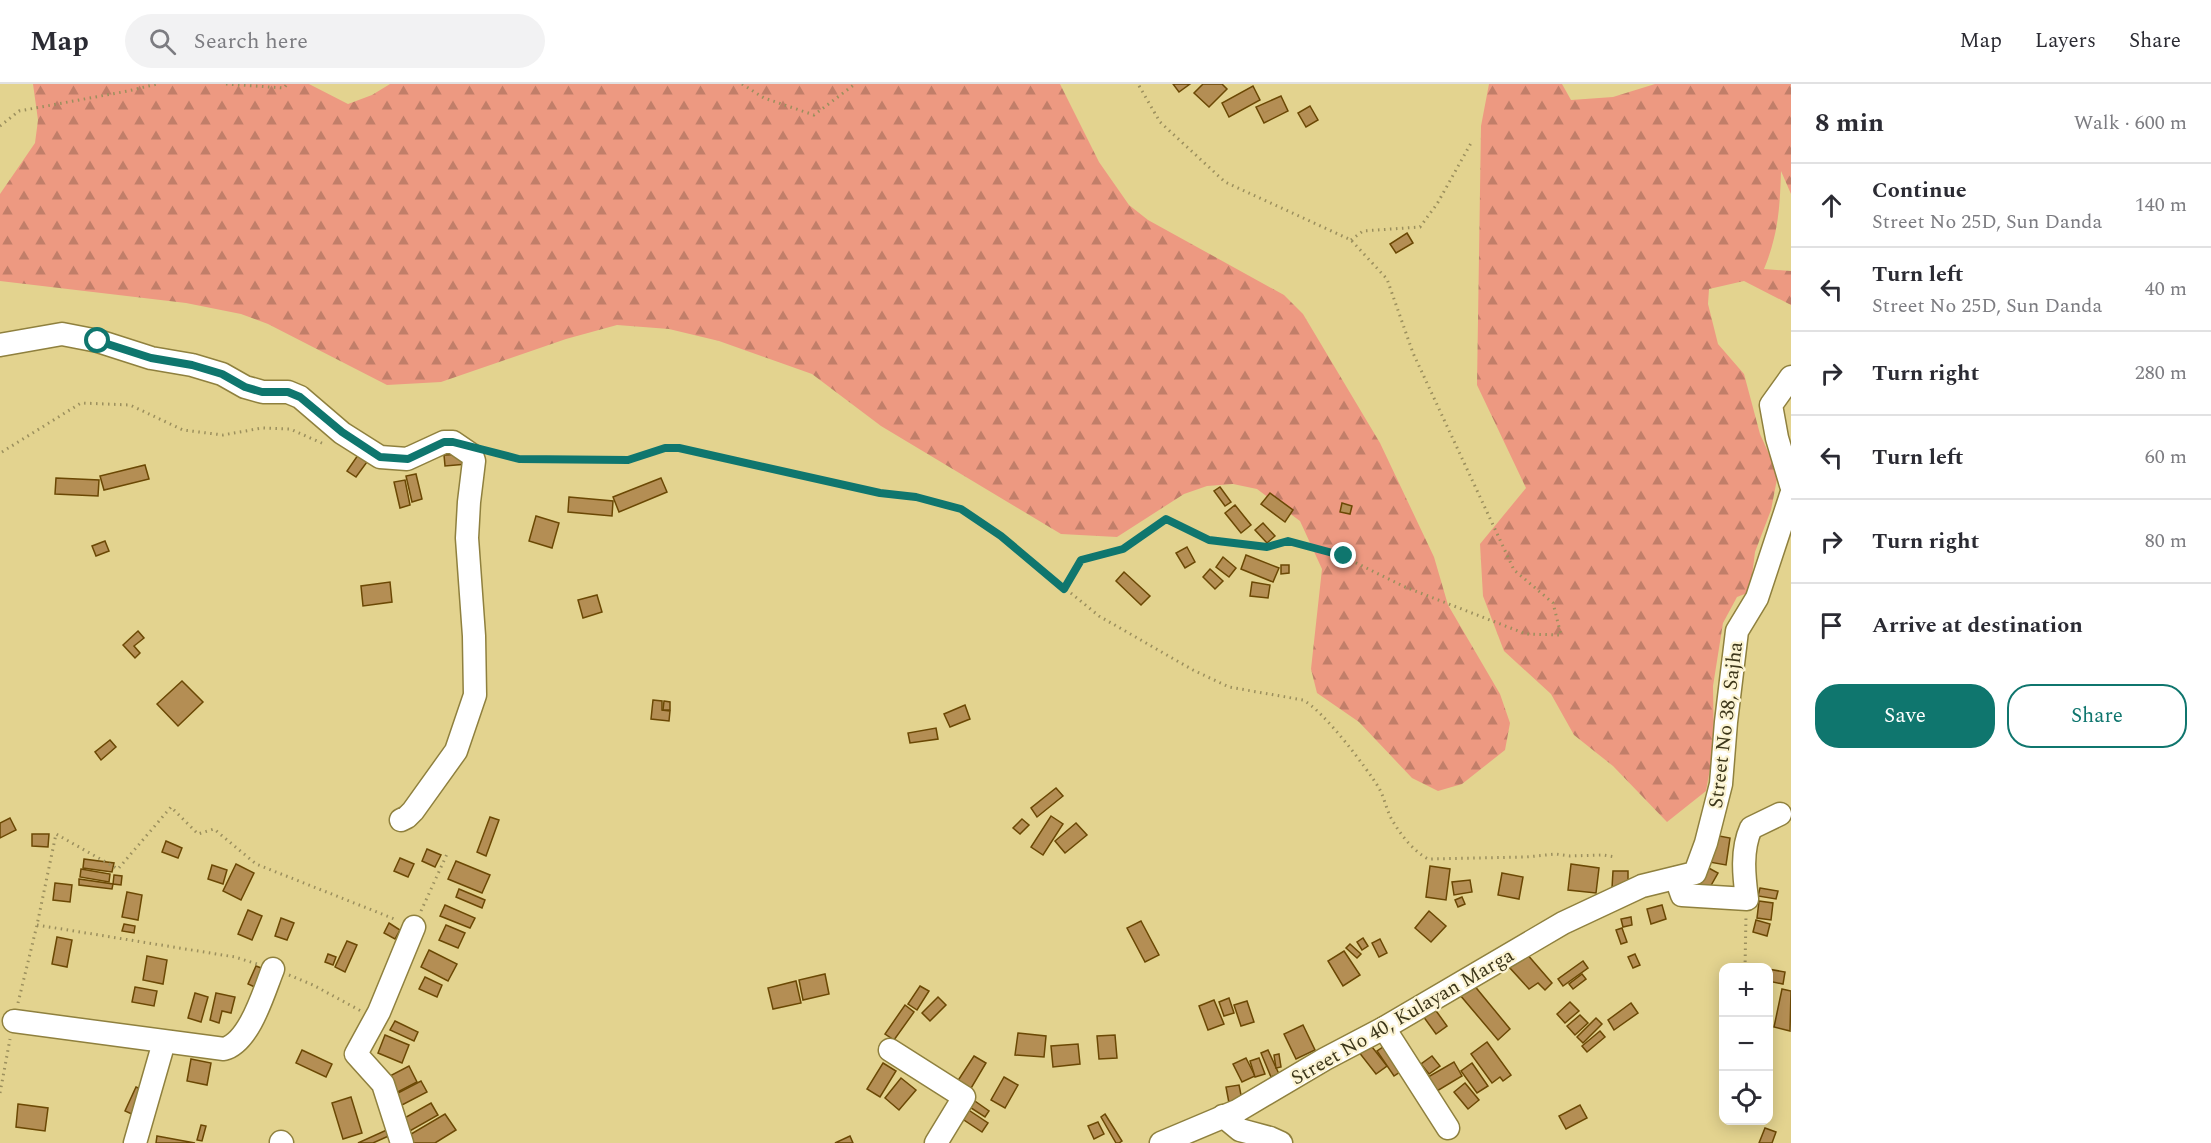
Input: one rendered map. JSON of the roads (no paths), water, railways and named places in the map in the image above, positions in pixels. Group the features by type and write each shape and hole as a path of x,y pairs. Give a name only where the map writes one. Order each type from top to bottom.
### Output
{"street":[{"path":"0,345 62,334 98,341 151,358 192,365 222,374 245,387 262,392 288,392 300,397 342,432 380,457 408,459 444,442 453,442 471,455 474,461 467,538 474,636 475,695 456,751 413,811 407,818 400,820"},
{"path":"1791,377 1771,405 1777,438 1791,485"},
{"name":"Street No 38, Sajha","path":"1642,886 1695,873 1706,843 1721,784 1737,631 1757,597 1791,495"},
{"path":"1676,878 1682,895 1747,899 1744,877 1746,839 1751,828 1780,814"},
{"name":"Street No 40, Kulayan Marga","path":"1161,1143 1223,1116 1384,1028 1563,922 1642,886"},
{"path":"402,1143 383,1084 356,1054 375,1019 414,927"},
{"path":"14,1021 224,1049 230,1047 243,1035 258,1008 273,969"},
{"path":"1384,1028 1448,1128"},
{"path":"135,1143 164,1042"},
{"path":"890,1050 964,1097 936,1143"},
{"path":"1223,1116 1240,1130 1281,1143"}]}
